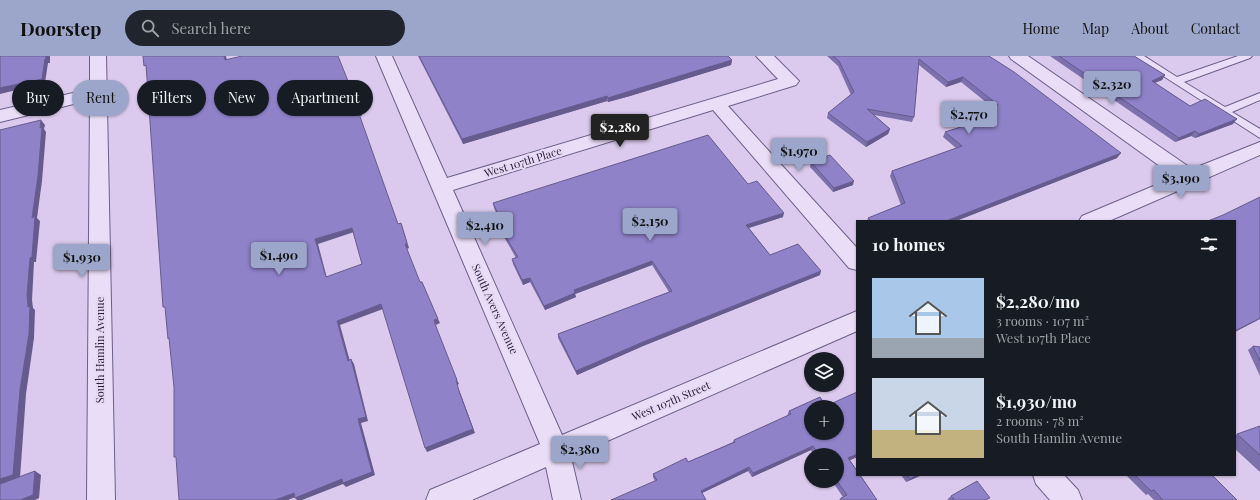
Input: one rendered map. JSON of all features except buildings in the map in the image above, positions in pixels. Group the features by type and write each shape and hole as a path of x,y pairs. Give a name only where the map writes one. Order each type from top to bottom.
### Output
{"street":[{"name":"South Hamlin Avenue","path":"98,56 98,80"},
{"name":"South Avers Avenue","path":"384,56 556,450 567,500"},
{"name":"West 107th Place","path":"441,186 790,81 764,56"},
{"path":"1017,56 1190,178"},
{"path":"0,116 72,98"},
{"path":"716,103 856,261"},
{"name":"South Hamlin Avenue","path":"98,116 101,500"},
{"path":"1091,220 1260,148"},
{"name":"West 107th Street","path":"440,500 856,321"},
{"path":"1047,476 1068,500"}],"lane":[{"path":"1137,56 1260,134"},
{"path":"1176,81 1247,56"},
{"path":"1225,111 1260,96"}]}
